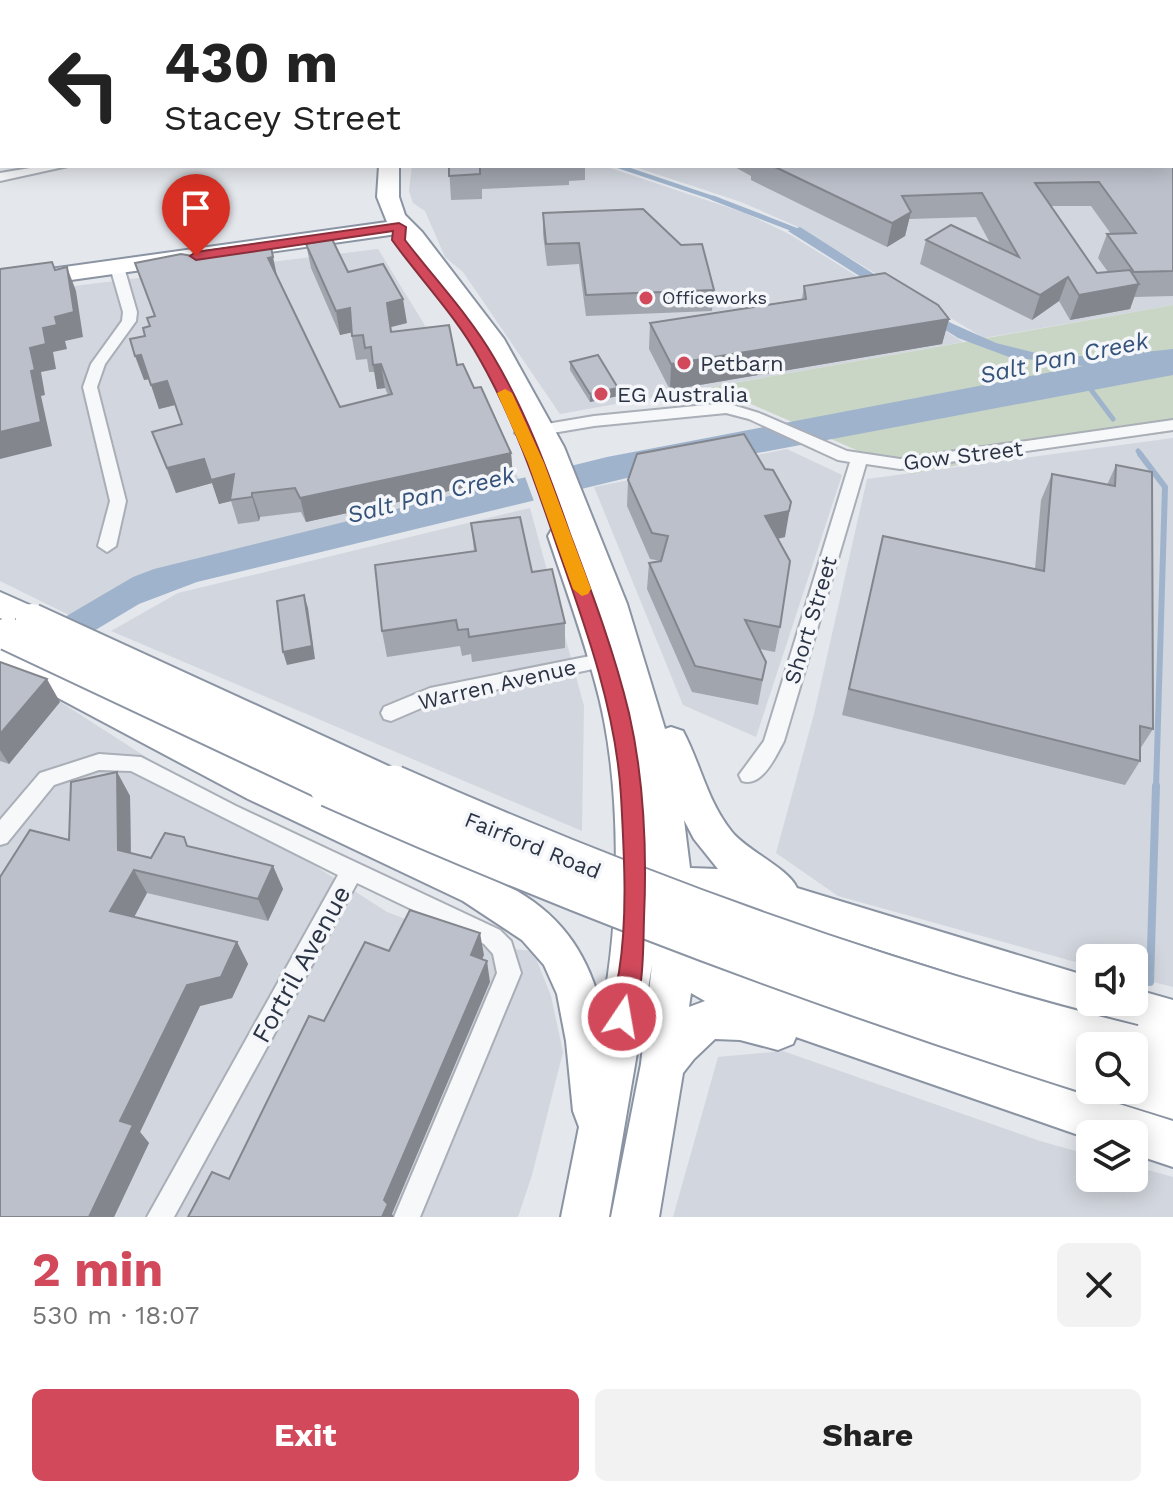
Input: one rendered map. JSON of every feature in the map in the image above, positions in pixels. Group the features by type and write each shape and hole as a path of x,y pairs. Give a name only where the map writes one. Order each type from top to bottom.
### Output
{"highway":[{"path":"389,168 387,198 399,227 414,237 491,339 560,498 611,604 659,770 673,887 673,959 663,1064 635,1217"},
{"path":"0,283 399,227"},
{"path":"560,498 619,714 631,793 634,906 630,981 585,1217"},
{"path":"8,628 242,778 455,879 519,914 543,932 560,955 581,1007 599,1138"},
{"name":"Fairford Road","path":"8,628 323,755 593,871 878,975 1083,1032"},
{"name":"Fairford Road","path":"8,628 280,763 589,897 804,979 1076,1068"},
{"path":"636,694 665,723 697,813 717,845 747,872 838,918"},
{"path":"634,906 673,887 704,884 727,887 838,918 1076,993"},
{"path":"634,906 673,959 716,986 857,1039 1173,1144"},
{"path":"1148,1014 1173,1021"},
{"path":"663,1064 696,1024 716,1017 738,1018 773,1029 857,1039"},
{"name":"Fairford Road","path":"1148,1050 1173,1056"},
{"path":"1148,1090 1173,1097"}],"street":[{"path":"0,177 51,168"},
{"path":"107,546 118,501 90,387 98,364 129,321 130,312 117,267"},
{"name":"Gow Street","path":"532,431 708,408 735,409 817,446 859,460 920,464 1173,425"},
{"name":"Short Street","path":"749,775 760,765 774,741 859,460"},
{"name":"Warren Avenue","path":"391,713 430,696 605,660"},
{"name":"Fortril Avenue","path":"0,836 47,779 99,762 126,761 142,765 205,800 352,871 160,1217"},
{"path":"352,871 492,937 503,949 509,973 407,1217"}],"shaded area":[{"path":"412,168 610,168 745,213 789,234 963,342 560,414 463,272 445,257 425,211 413,203 409,191"},
{"path":"638,168 1173,168 1173,305 984,338 796,226 741,202"},
{"path":"378,249 521,482 71,616 0,581 0,295"},
{"path":"1173,438 1173,987 1148,981 1148,944 1076,944 1076,962 838,896 776,853 814,714 867,479"},
{"path":"787,449 842,475 756,737 683,705 594,487"},
{"path":"530,508 584,706 582,831 111,631 178,593"},
{"path":"17,674 387,912 473,945 533,951 551,996 563,1052 532,1175 518,1217 0,1217 0,684"},
{"path":"783,1051 1076,1151 1076,1192 1148,1192 1148,1170 1173,1177 1173,1217 673,1217 718,1057"}],"green space":[{"path":"1173,305 1173,432 1029,452 911,474 744,401 706,397 662,402 650,398"}],"water":[{"name":"Salt Pan Creek","path":"800,227 951,323 996,343 1040,354 1098,357 1173,349 1173,375 635,476 197,582 139,604 0,687 0,655 133,577 154,569 607,457 1083,366 1009,357 958,338 788,231"}],"pier":[{"path":"568,462 581,493 535,504 524,474"}],"building":[{"path":"449,168 480,168 480,174 449,176"},
{"path":"777,168 1173,168 1173,271 1134,272 1107,234 1136,233 1099,182 1035,183 1097,273 1130,270 1139,284 1079,295 1068,277 1040,295 926,240 951,225 1019,257 982,193 902,196 911,212 892,223"},
{"path":"643,209 681,245 702,244 714,290 586,295 579,243 546,244 543,213"},
{"path":"332,239 348,272 383,264 403,299 387,303 391,332 449,325 457,365 463,364 474,388 481,387 511,453 300,498 295,488 252,493 252,497 230,500 234,474 211,480 204,459 167,468 152,432 182,424 167,381 151,385 141,355 135,356 130,339 145,336 143,328 150,326 147,318 155,316 135,263 181,254 205,258 204,251 270,242 273,257 268,258 340,407 392,394 381,364 373,365 371,347 365,348 363,335 352,336 350,308 336,311 306,244"},
{"path":"52,262 55,270 67,267 74,312 55,317 57,325 43,328 46,344 30,348 41,422 0,432 0,269"},
{"path":"885,273 938,305 949,319 671,364 650,323 806,299 804,286"},
{"path":"598,355 618,388 590,394 570,362"},
{"path":"744,434 765,469 773,470 791,502 789,511 765,516 790,561 780,627 745,620 766,662 762,680 695,666 649,563 661,561 668,536 652,533 628,480 637,454"},
{"path":"1116,465 1152,472 1153,729 1140,726 1140,761 849,689 883,536 1044,571 1052,474 1115,486"},
{"path":"520,517 532,572 552,569 565,623 469,637 468,629 458,630 456,620 382,631 375,565 476,551 471,523"},
{"path":"304,595 312,646 283,652 277,601"},
{"path":"0,662 47,679 0,734"},
{"path":"117,772 118,850 151,858 165,833 184,837 187,846 273,866 258,899 134,870 110,911 237,942 221,977 187,985 120,1121 133,1125 89,1217 0,1217 0,877 30,830 69,840 71,782"},
{"path":"410,910 480,933 471,955 487,961 384,1200 388,1204 382,1217 188,1217 212,1172 229,1179 309,1016 324,1021 365,942 389,951"}],"waterway":[{"path":"624,168 719,200"},
{"path":"713,198 798,231"},
{"path":"1086,383 1113,419"},
{"path":"1138,451 1142,456"},
{"path":"1140,454 1165,487 1156,788"},
{"path":"1150,982 1156,786"}],"slow traffic":[{"path":"505,393 536,463 582,589"}],"place":[{"name":"Officeworks","path":"646,298"},
{"name":"Petbarn","path":"684,363"},
{"name":"EG Australia","path":"601,394"}],"route":[{"path":"196,256 399,227 399,240 485,355 513,409 548,494 613,684 625,749 634,834 631,969 622,1017"}]}
